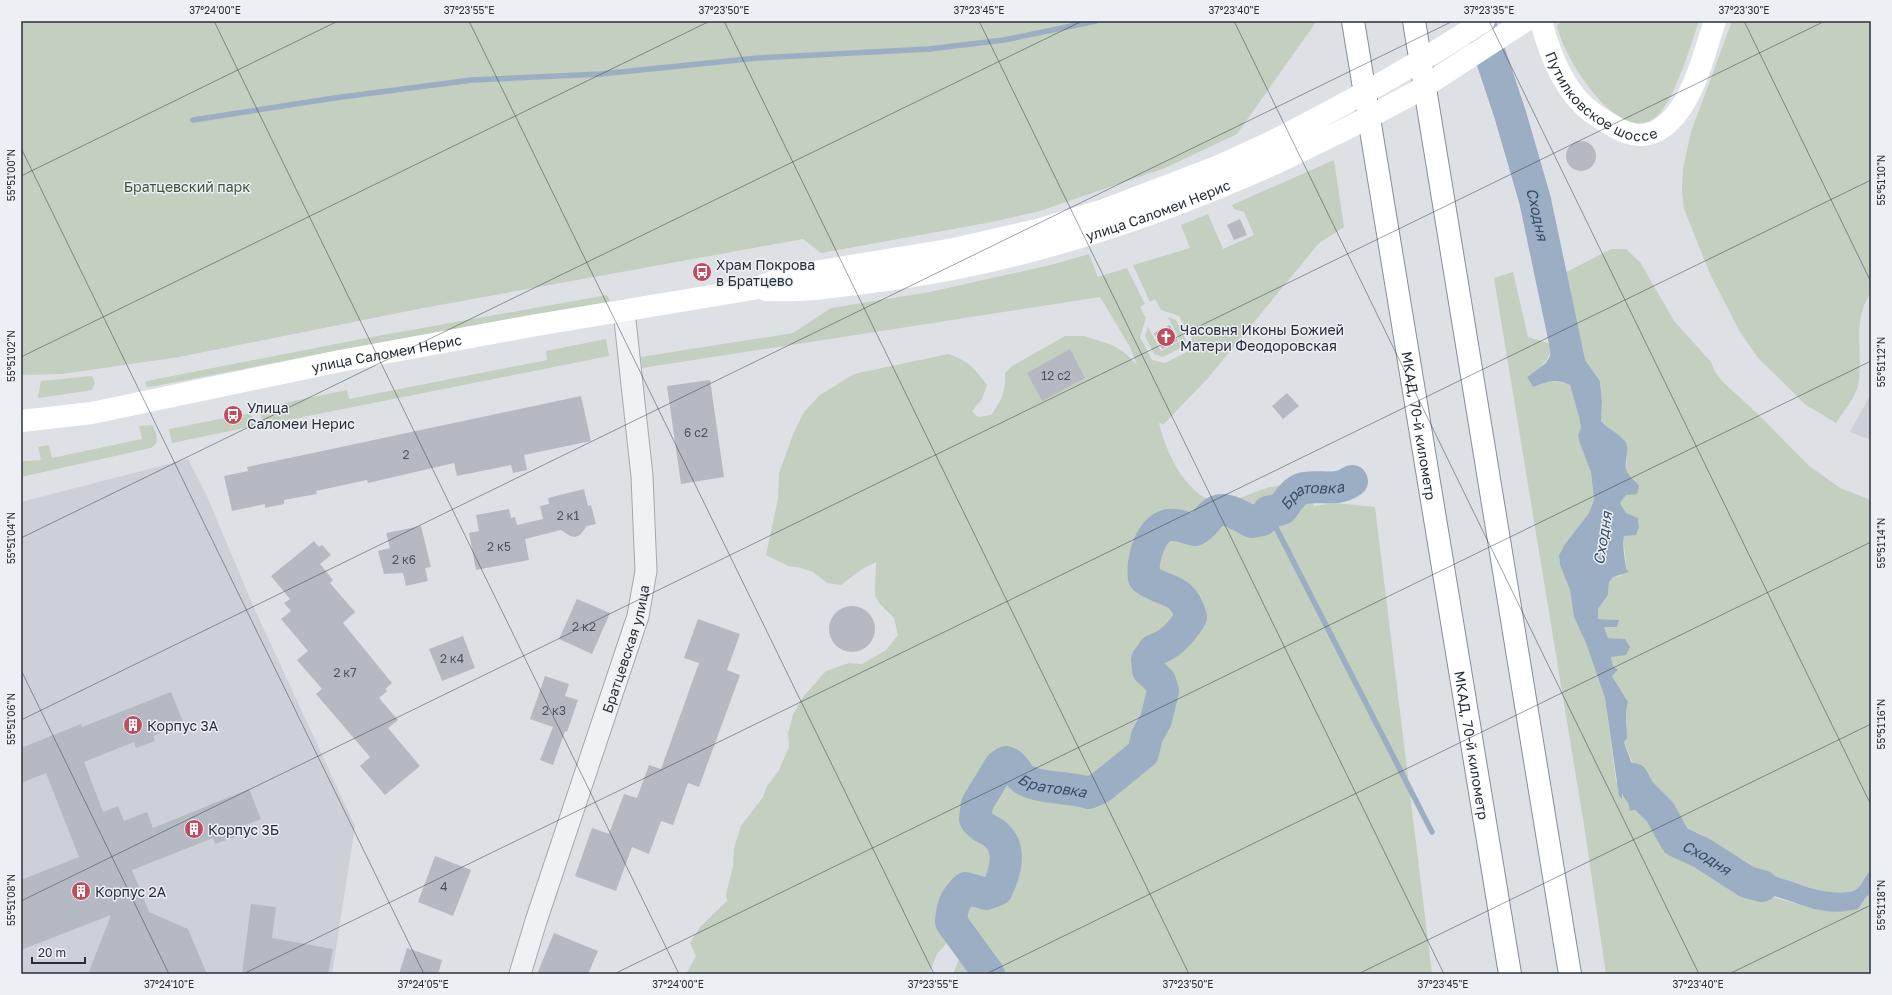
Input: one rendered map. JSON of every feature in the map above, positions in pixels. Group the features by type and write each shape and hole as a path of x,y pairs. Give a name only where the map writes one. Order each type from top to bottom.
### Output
{"main road":[{"name":"МКАД, 70-й километр","path":"1354,21 1510,974"},
{"path":"1414,21 1546,819 1570,974"},
{"name":"улица Саломеи Нерис","path":"21,421 92,413 348,360 753,289 790,276 954,249 1037,230 1104,210 1171,185 1269,143 1348,103 1403,72 1484,21"},
{"name":"улица Саломеи Нерис","path":"753,289 793,291 843,287 910,277 989,262 1066,242 1148,216 1218,189 1352,126 1416,92 1525,21"},
{"name":"Путилковское шоссе","path":"1540,21 1547,43 1561,74 1574,94 1589,110 1621,131 1635,136 1654,133 1668,123 1678,112 1690,92 1715,21"}],"street":[{"name":"Братцевская улица","path":"520,974 536,921 638,616 646,571 642,476 624,311"}],"shaded area":[{"path":"1871,394 1871,440 1850,432"},
{"path":"188,459 206,494 255,610 355,826 332,974 21,974 21,502"}],"green space":[{"name":"Братцевский парк","path":"21,21 1316,22 1237,134 1165,168 1040,211 992,222 821,253 803,239 423,308 179,357 62,374 21,375"},
{"path":"1564,21 1699,21 1686,59 1668,102 1653,119 1638,123 1623,119 1608,108 1593,92 1569,56 1561,39 1557,25"},
{"path":"1732,21 1871,21 1871,293 1861,314 1859,338 1860,362 1857,390 1836,423 1806,405 1758,358 1740,332 1710,274 1684,209 1682,191 1683,169 1691,132"},
{"path":"1334,160 1344,227 1319,243 1208,378 1164,424 1159,423 1167,448 1181,475 1190,486 1201,495 1213,501 1228,503 1267,488 1293,485 1308,494 1314,506 1335,503 1375,507 1432,974 953,974 968,937 964,914 951,938 937,954 929,974 686,974 696,956 690,943 700,927 727,901 726,894 733,867 734,848 741,826 763,797 766,788 779,770 789,747 788,733 793,715 802,698 826,671 849,663 862,664 886,650 898,635 894,618 879,603 875,595 876,562 862,569 841,585 827,583 813,572 788,566 766,555 778,499 779,473 794,432 804,412 820,395 854,374 948,354 966,362 979,374 987,385 982,399 972,411 978,417 991,415 1004,390 1005,373 1012,366 1065,336 1084,336 1112,345 1125,353 1137,365 1130,347 1100,297 642,368 641,357 793,333 831,308 930,292 1051,265 1089,254 1098,277 1127,268 1145,304 1140,307 1146,318 1140,337 1152,360 1165,363 1187,352 1192,339 1179,316 1161,310 1155,299 1150,302 1133,265 1190,248 1181,225 1208,214 1223,249 1254,235 1244,212 1234,209 1232,205"},
{"path":"1611,249 1626,249 1640,262 1674,321 1711,362 1715,372 1723,382 1762,418 1808,465 1840,488 1871,500 1871,871 1866,875 1855,890 1849,892 1827,892 1734,863 1751,893 1778,898 1817,909 1843,911 1858,909 1866,897 1871,894 1871,974 1606,974 1584,825 1494,278 1513,272 1528,337 1551,344 1547,360 1527,377 1533,387 1552,382 1560,382 1570,385 1581,428 1578,435 1580,444 1591,472 1594,500 1589,513 1565,544 1559,555 1560,565 1570,590 1574,617 1586,643 1605,698 1616,781 1622,794 1626,791 1629,802 1640,814 1652,811 1660,812 1647,787 1640,780 1624,742 1628,702 1612,676 1618,670 1613,666 1611,656 1625,639 1608,638 1604,627 1619,620 1598,619 1598,609 1608,595 1609,582 1613,577 1621,576 1624,571 1626,562 1624,536 1639,527 1638,518 1626,513 1620,503 1636,481 1626,470 1627,454 1614,433 1601,421 1602,402 1600,381 1578,350 1572,325 1569,321 1570,312 1561,275"},
{"path":"607,295 610,301 608,302 335,351 156,386 147,387 145,383 147,381 361,339"},
{"path":"1168,317 1176,320 1186,340 1183,347 1163,357 1154,354 1145,336 1148,327 1161,351 1180,341"},
{"path":"606,339 609,356 263,425 259,408 347,390 349,399 547,360 546,351"},
{"path":"92,376 95,383 92,390 38,397 41,381"},
{"path":"251,413 254,426 172,443 169,429"},
{"path":"153,425 157,440 151,448 21,477 21,461 41,460 38,447 49,445 52,458 142,439 139,426"}],"water":[{"path":"1569,321 1572,325 1578,350 1600,381 1602,402 1601,421 1626,442 1626,469 1628,474 1639,486 1637,494 1626,495 1620,503 1626,513 1638,518 1639,527 1636,535 1624,536 1623,540 1626,569 1629,572 1613,577 1609,582 1608,595 1598,609 1598,619 1619,620 1617,627 1604,627 1608,638 1625,639 1630,647 1626,655 1611,657 1613,666 1618,670 1612,676 1628,702 1626,712 1627,738 1624,742 1625,746 1638,777 1655,799 1659,807 1660,812 1652,811 1651,815 1647,819 1636,809 1630,811 1626,791 1622,794 1622,799 1619,796 1605,698 1586,643 1574,617 1570,590 1560,565 1559,555 1565,544 1589,513 1594,500 1591,472 1578,435 1581,428 1579,417 1570,385 1556,381 1547,382 1533,387 1527,377 1546,363 1550,356 1552,327"},
{"path":"1734,863 1827,892 1849,892 1855,890 1871,871 1871,894 1866,897 1858,909 1834,912 1814,909 1774,896 1752,893 1721,879 1722,868"}],"building":[{"path":"1581,141 1587,142 1595,150 1595,162 1587,170 1581,171 1575,170 1567,162 1566,156 1567,150 1575,142"},
{"path":"1240,219 1247,235 1234,240 1227,225"},
{"name":"Часовня Иконы Божией Матери Феодоровская","path":"1170,325 1178,341 1162,349 1154,333"},
{"path":"1070,349 1085,378 1042,401 1027,373"},
{"path":"710,380 724,477 681,484 667,386"},
{"path":"1287,393 1299,406 1283,419 1272,406"},
{"path":"581,396 591,441 524,455 527,470 513,473 511,465 457,476 454,463 368,483 367,480 316,491 317,494 284,500 284,504 265,508 265,504 232,511 224,476 248,471 247,467"},
{"path":"584,489 588,506 591,505 596,524 587,526 580,535 575,537 570,536 561,530 525,539 529,560 476,570 469,533 479,531 476,515 509,509 511,518 515,517 517,525 543,519 540,506 549,504 548,498"},
{"path":"421,526 431,567 425,568 428,581 406,586 403,573 384,574 378,551 390,548 386,533"},
{"path":"314,541 319,547 322,545 331,555 320,564 333,580 330,583 355,612 343,623 392,683 385,689 387,691 379,698 398,720 388,728 420,766 385,795 360,766 370,757 316,694 322,689 297,660 308,651 281,619 291,611 284,603 290,599 271,576"},
{"path":"577,599 610,613 592,654 559,639"},
{"path":"848,606 856,606 865,610 871,616 875,629 871,642 865,648 856,652 848,652 839,648 833,642 829,633 829,625 833,616 839,610"},
{"path":"698,619 740,634 727,670 740,675 699,787 688,783 673,825 661,821 649,854 632,847 616,891 575,876 592,828 609,834 624,794 637,798 649,765 661,769 699,663 684,658"},
{"path":"463,636 475,668 442,681 429,649"},
{"path":"545,676 569,684 565,696 578,700 567,732 565,731 553,765 540,760 553,727 530,719"},
{"path":"171,692 184,724 153,736 155,741 136,748 134,742 84,762 103,812 118,806 124,821 147,812 153,828 249,789 261,819 232,830 235,837 215,844 213,838 132,870 149,912 188,929 207,974 88,974 111,915 21,950 21,880 79,857 46,773 21,783 21,748 81,724 82,727"},
{"path":"435,856 471,870 453,916 418,902"},
{"path":"251,904 276,907 272,938 333,949 328,974 242,974"},
{"path":"554,933 598,951 588,974 537,974"},
{"path":"407,948 442,960 438,974 399,974"}],"waterway":[{"path":"193,120 334,98 472,80 601,74 757,58 929,49 1004,40 1096,21"},
{"name":"Сходня","path":"1479,21 1510,114 1535,200 1570,366"},
{"name":"Братовка","path":"989,974 951,922 955,903 959,895 966,888 986,894 997,890 1005,869 1006,854 1001,840 975,819 977,804 1000,766 1006,762 1009,763 1022,778 1033,783 1089,793 1100,788 1143,753 1147,736 1156,720 1163,691 1160,681 1148,670 1147,660 1154,650 1166,645 1176,637 1191,617 1183,600 1178,595 1144,578 1143,571 1146,553 1154,536 1159,530 1166,526 1177,525 1195,530 1211,515 1221,510 1232,512 1252,522 1262,520 1268,512 1282,509 1291,497 1300,489 1311,487 1335,487 1352,481"},
{"path":"1268,512 1432,832"},
{"name":"Сходня","path":"1633,779 1639,791 1660,812 1676,841 1702,853 1747,882 1762,886"}],"place":[{"name":"Храм Покрова в Братцево","path":"702,272"},
{"name":"Часовня Иконы Божией Матери Феодоровская","path":"1166,337"},
{"name":"Улица Саломеи Нерис","path":"233,415"},
{"name":"Корпус 3А","path":"133,725"},
{"name":"Корпус 3Б","path":"194,829"},
{"name":"Корпус 2А","path":"81,891"}]}
